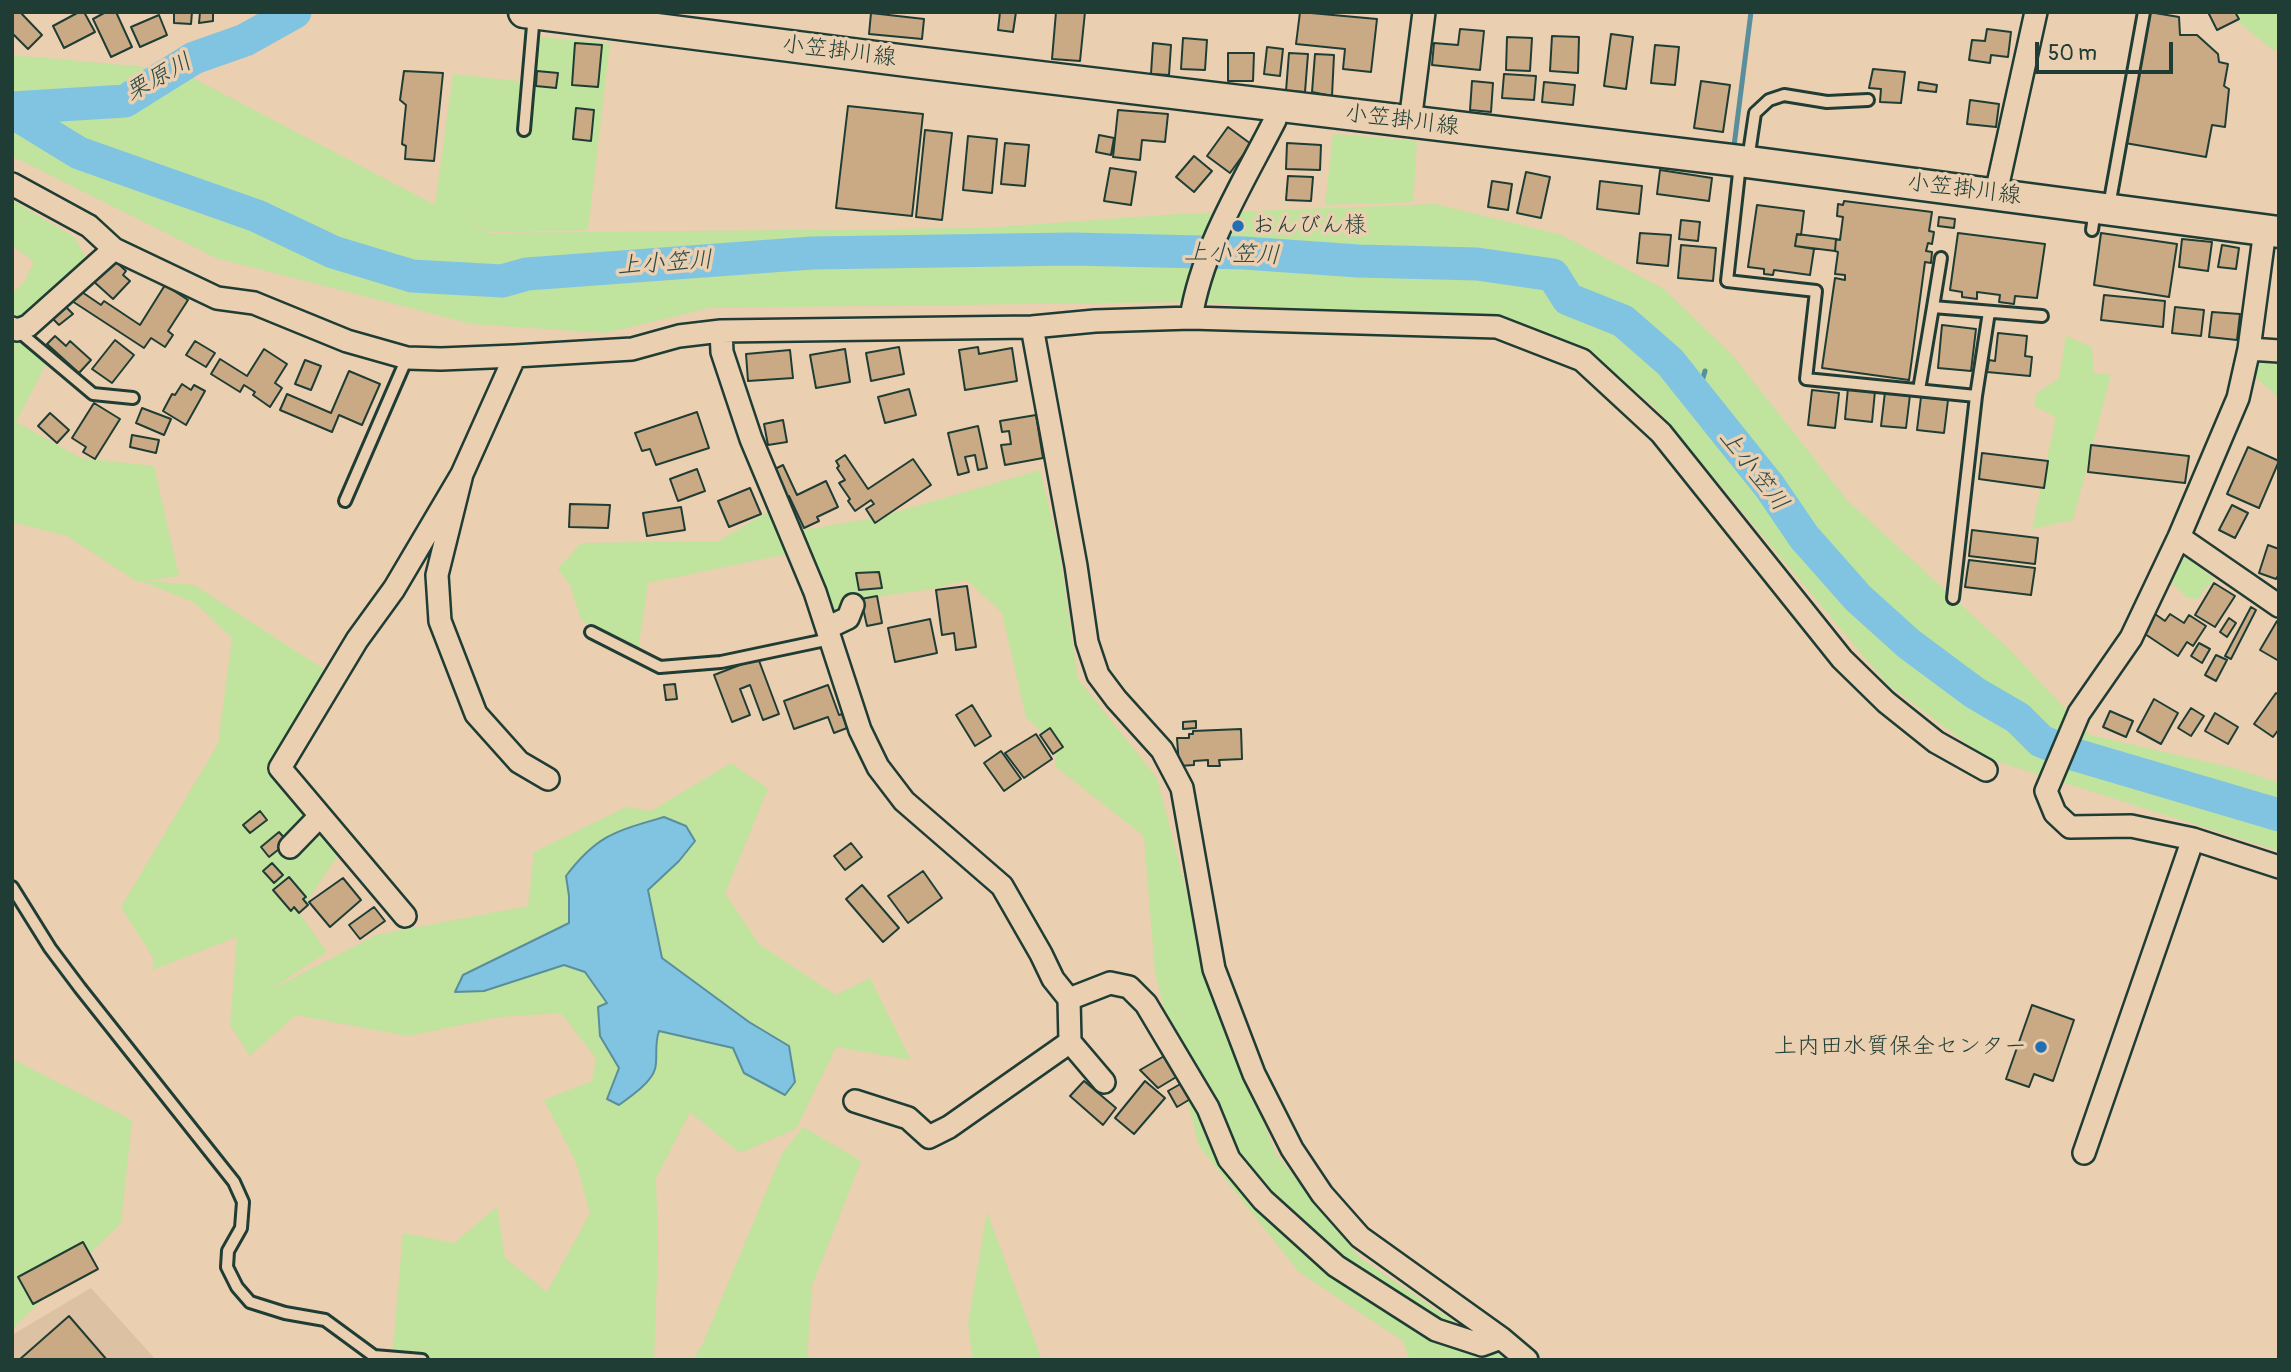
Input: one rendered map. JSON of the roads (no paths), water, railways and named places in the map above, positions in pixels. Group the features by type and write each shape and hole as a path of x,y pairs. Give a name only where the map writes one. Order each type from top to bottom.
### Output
{"main road":[{"name":"小笠掛川線","path":"529,13 1996,194 2099,215 2272,231"}],"street":[{"path":"1409,122 1423,12"},
{"path":"1996,194 2036,12"},
{"path":"1191,318 1195,293 1218,232 1275,120 1277,105"},
{"path":"12,184 89,226 114,249 217,298 254,303 347,341 407,358 440,359 632,349 679,337 721,331 1032,327 1095,321 1191,318 1497,327 1582,360 1661,433 1842,659 1886,702 1936,742 1986,771"},
{"path":"2272,231 2238,398 2179,537 2132,638 2079,713 2046,791 2055,813 2070,827 2132,826 2193,839 2279,867"},
{"path":"15,329 28,326 114,249"},
{"path":"1032,327 1076,566 1087,642 1098,675 1162,750 1182,788 1214,969 1254,1074 1292,1149 1322,1194 1360,1237 1501,1338 1527,1360"},
{"path":"721,331 723,352 751,439 815,592 860,730 878,767 904,800 1002,886 1053,979 1069,999 1070,1042 1104,1082"},
{"path":"2249,349 2279,351"},
{"path":"405,916 280,768 357,640 394,589 462,474 515,356"},
{"path":"462,474 437,575 440,621 476,714 520,762 548,779"},
{"path":"2179,537 2279,606"},
{"path":"828,634 848,618 853,605"},
{"path":"290,847 320,816"},
{"path":"2084,1153 2193,839"},
{"path":"1069,999 1110,983 1129,987 1146,1004 1208,1108 1229,1159 1263,1200 1336,1266 1436,1330 1482,1345 1501,1338"},
{"path":"855,1101 908,1118 929,1137 949,1128 1070,1042"}],"lane":[{"path":"2099,215 2144,12"},
{"path":"524,130 529,13"},
{"path":"1868,100 1827,102 1784,95 1769,100 1755,113 1744,162 1727,281 1816,291 1806,379 1976,396"},
{"path":"1919,390 1941,258"},
{"path":"1933,307 2042,316"},
{"path":"1953,598 1976,396 1989,312"},
{"path":"15,329 93,394 133,398"},
{"path":"345,501 407,358"},
{"path":"591,632 660,667 721,662 828,634"},
{"path":"12,887 50,948 80,988 234,1182 243,1202 241,1228 228,1251 228,1267 237,1287 250,1302 285,1313 325,1320 374,1356 422,1360"}],"water":[{"path":"664,817 686,826 695,841 679,861 648,890 662,958 749,1022 789,1046 795,1082 785,1095 744,1073 733,1048 659,1031 653,1074 640,1089 619,1105 607,1099 619,1068 600,1036 598,1007 607,1003 585,972 564,965 484,991 455,992 463,975 569,923 566,876 588,851 620,831"}],"waterway":[{"name":"栗原川","path":"12,108 125,101 194,58 245,40 295,12"},
{"path":"1734,146 1751,12"},
{"name":"上小笠川","path":"12,112 79,153 257,216 333,252 412,276 502,281 527,274 812,253 1072,249 1244,253 1358,261 1477,264 1553,275 1568,299 1623,321 1670,362 1770,487 1804,537 1858,598 1909,644 1975,693 2018,718 2041,741 2076,755 2279,815"},
{"path":"1697,398 1705,371"}],"place":[{"name":"おんびん様","path":"1238,226"},
{"name":"上内田水質保全センター","path":"2041,1047"}]}
